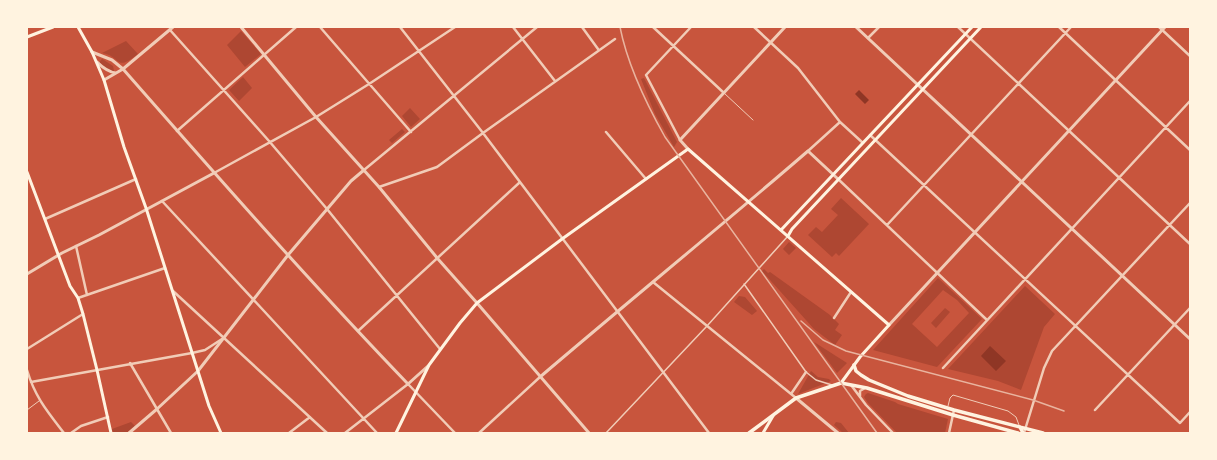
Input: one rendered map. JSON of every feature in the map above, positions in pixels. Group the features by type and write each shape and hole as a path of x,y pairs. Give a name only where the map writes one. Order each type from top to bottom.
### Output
{"main road":[{"path":"27,37 53,27"},
{"path":"78,27 92,52 104,80 124,147 146,208 209,406 221,433"},
{"path":"781,230 972,27"},
{"path":"788,236 792,229 838,179 981,27"},
{"path":"396,433 429,365 460,323 478,303 562,239 688,149 889,325 854,365 841,383"},
{"path":"27,172 70,286 78,298 97,370 111,433"},
{"path":"788,224 789,228 792,229"},
{"path":"854,365 856,371 869,380 898,393 954,410 1043,433"},
{"path":"749,433 796,398 841,383 867,388 946,413 1018,433"},
{"path":"946,413 948,408"},
{"path":"763,433 772,416"},
{"path":"1020,427 1024,433"}],"street":[{"path":"104,80 123,69 173,27"},
{"path":"241,27 316,116 379,187 438,259 478,303 589,433"},
{"path":"177,131 296,27"},
{"path":"320,27 411,132"},
{"path":"400,27 483,133 709,433"},
{"path":"27,274 58,255 214,173 316,116 369,84 456,27"},
{"path":"513,27 555,82"},
{"path":"129,433 198,371 288,255 351,181 537,27"},
{"path":"582,27 599,49"},
{"path":"653,27 724,93"},
{"path":"688,149 680,140 646,75 691,27"},
{"path":"754,27 798,68 840,122 863,143"},
{"path":"680,140 785,27"},
{"path":"856,27 1190,339"},
{"path":"868,38 878,27"},
{"path":"958,27 1190,244"},
{"path":"1059,27 1190,150"},
{"path":"887,225 925,186 1071,27"},
{"path":"1159,27 1164,28 1190,56"},
{"path":"889,325 1164,28"},
{"path":"170,30 269,141 327,209 440,349"},
{"path":"379,187 437,167 615,38"},
{"path":"92,52 112,60 123,69 288,255 455,433"},
{"path":"95,61 104,69 116,73"},
{"path":"942,368 1190,101"},
{"path":"479,433 540,377 808,151 840,122"},
{"path":"606,132 646,178"},
{"path":"870,135 1180,423 1190,412"},
{"path":"808,151 987,320"},
{"path":"45,219 136,179"},
{"path":"358,331 520,183"},
{"path":"162,201 377,433"},
{"path":"1024,433 1033,400 1048,357 1052,351 1190,203"},
{"path":"606,433 707,326 788,236"},
{"path":"76,246 87,295"},
{"path":"78,298 165,268"},
{"path":"653,282 838,433"},
{"path":"744,284 806,372 816,380 833,386"},
{"path":"172,290 327,433"},
{"path":"834,318 851,292"},
{"path":"1095,410 1190,308"},
{"path":"27,349 82,314"},
{"path":"31,382 192,353 205,350 223,338"},
{"path":"130,363 172,433"},
{"path":"345,433 408,384 429,365"},
{"path":"27,370 39,401 64,433"},
{"path":"791,394 806,372"},
{"path":"850,384 893,433"},
{"path":"860,397 860,391 867,388"},
{"path":"949,433 954,410"},
{"path":"71,433 81,426 108,417"},
{"path":"289,433 310,417"}],"lane":[{"path":"724,93 753,120"},
{"path":"948,408 950,398 953,395 1008,411 1016,417 1020,427"},
{"path":"27,410 39,401"}],"shaded area":[{"path":"241,31 261,54 245,67 227,45"},
{"path":"126,41 138,54 130,60 121,63 113,57 102,53"},
{"path":"102,59 113,66 114,71 110,72 100,64"},
{"path":"243,77 252,88 239,101 229,90"},
{"path":"644,78 677,142 674,147 655,114 641,79"},
{"path":"859,90 869,100 865,104 855,94"},
{"path":"410,108 420,119 411,127 402,116"},
{"path":"402,129 405,132 392,143 389,140"},
{"path":"841,198 869,224 839,256 836,253 832,257 808,235 816,227 822,232 838,215 831,209"},
{"path":"789,242 796,248 789,255 783,249"},
{"path":"764,269 830,315 839,324 835,330 842,335 835,345 814,329 762,271"},
{"path":"938,278 982,319 937,367 873,350","holes":["943,290 957,300 969,313 937,347 912,324"]},
{"path":"1025,286 1055,314 1044,327 1021,390 998,381 948,369"},
{"path":"739,296 745,297 757,311 752,315 734,302"},
{"path":"945,308 950,312 936,328 931,323"},
{"path":"814,342 847,363 837,373"},
{"path":"990,346 1006,361 996,371 981,356"},
{"path":"811,371 818,377 829,379 831,381 798,394"},
{"path":"868,393 948,419 945,433 897,433 868,403 864,397"},
{"path":"131,422 135,426 126,433 113,433 112,429"},
{"path":"836,422 841,423 849,433 843,433 834,425"}],"railway":[{"path":"620,27 627,55 638,84 665,137 877,433"},
{"path":"801,321 823,340 846,351 1033,400 1064,411"}]}
